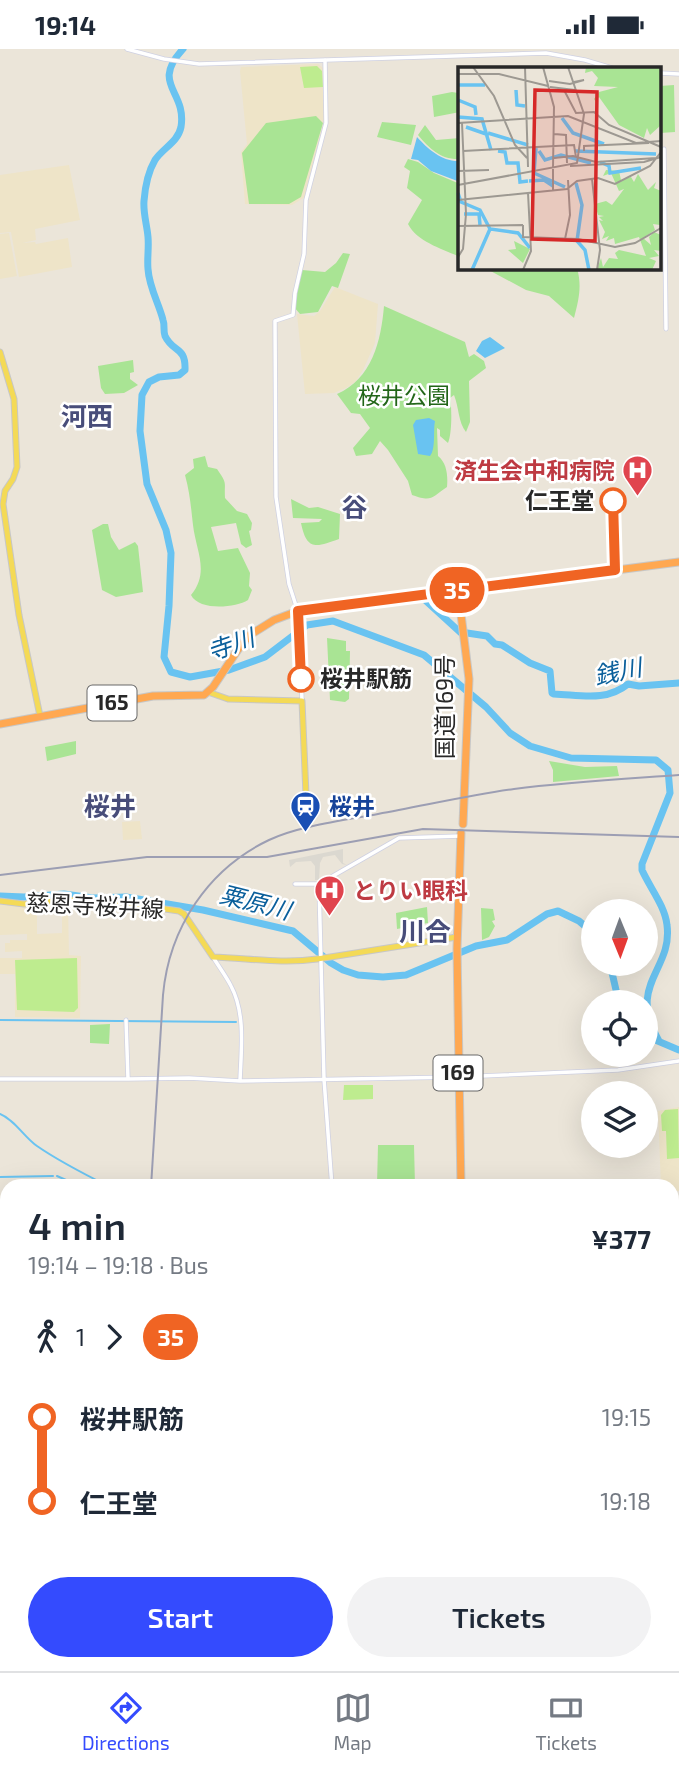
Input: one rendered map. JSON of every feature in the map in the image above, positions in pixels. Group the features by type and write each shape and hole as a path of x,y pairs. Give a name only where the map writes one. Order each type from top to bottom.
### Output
{"highway":[{"path":"208,692 239,647 256,630 298,611 679,562"},
{"name":"国道169号","path":"458,590 469,691 463,824"},
{"name":"165","path":"0,724 153,696 194,697 208,692"},
{"name":"169","path":"461,835 457,937 461,1179"}],"main road":[{"path":"0,352 14,399 17,467 5,491 3,504 19,615 40,716"},
{"path":"208,692 228,699 302,701 306,796"},
{"name":"慈恩寺桜井線","path":"0,901 24,904 68,900 117,902 179,911 184,913 214,957"},
{"path":"214,957 233,957 245,961 319,960 457,937"}],"street":[{"path":"128,49 185,63 546,54 609,67"},
{"path":"302,701 298,611 289,584 276,497 275,321 293,315 304,254 306,200 326,124 325,60"},
{"path":"585,60 588,67"},
{"path":"664,149 666,329"},
{"path":"295,884 319,884 398,838 461,835"},
{"path":"319,884 324,1079 331,1179"},
{"path":"214,957 237,1000 241,1024 240,1081"},
{"path":"126,1022 128,1079"},
{"path":"0,1079 189,1078 240,1081 458,1077 618,1070 679,1061"}],"shaded area":[{"path":"318,64 323,68 325,120 305,197 292,205 245,204 241,152 247,144 241,67"},
{"path":"69,165 80,220 35,229 36,240 22,243 36,244 68,238 72,267 19,277 11,232 0,233 0,175"},
{"path":"9,233 17,276 0,279 0,234"},
{"path":"335,287 378,304 375,343 355,382 334,393 305,394 297,314 314,316"},
{"path":"140,821 142,839 123,840 122,822"},
{"path":"343,849 343,863 347,865 342,864 335,855 323,857 319,880 315,880 315,866 311,861 296,862 290,867 289,860"},
{"path":"0,904 42,907 68,904 69,955 81,956 80,1018 15,1017 15,974 0,974 0,958 22,958 22,951 5,952 5,943 10,943 10,940 27,940 27,934 0,935","holes":["37,914 62,914 62,933 37,934"]},
{"path":"679,1107 679,1179 661,1179 658,1111"}],"green space":[{"path":"317,66 322,71 323,87 304,88 300,67"},
{"path":"674,85 675,132 662,133 662,86"},
{"path":"458,93 458,112 434,117 432,96"},
{"path":"316,116 323,123 301,197 289,204 249,204 242,153 266,123"},
{"path":"382,122 416,125 411,145 377,137"},
{"path":"425,125 436,140 458,138 458,159 436,153 418,135"},
{"path":"408,159 458,183 458,256 424,240 408,224 422,200 407,188 410,171 404,167"},
{"path":"343,253 350,254 338,288 332,286 318,312 300,314 294,307 302,270 325,272"},
{"path":"487,269 577,269 579,293 574,318 549,296 526,290"},
{"name":"桜井公園","path":"384,306 465,342 469,357 474,354 484,361 486,368 469,381 470,422 466,432 461,424 454,395 450,398 448,443 440,436 440,430 437,428 438,456 446,470 447,487 431,498 412,495 408,481 380,441 372,454 356,456 353,448 370,428 360,414 351,413 337,394 359,379 372,358"},
{"path":"133,360 134,372 130,373 130,379 138,385 124,393 105,394 101,388 98,366"},
{"path":"205,456 208,467 217,469 224,481 225,498 237,511 247,514 252,523 249,531 252,545 246,548 241,544 236,523 211,527 218,551 238,548 250,573 249,586 252,590 248,600 235,605 209,606 201,604 191,595 197,586 201,570 185,475 194,468 193,459"},
{"path":"291,499 309,508 318,507 340,514 339,539 319,545 310,543 303,533 301,523 319,522 322,519 293,518"},
{"path":"108,524 111,537 119,550 135,542 138,546 143,592 116,597 102,590 92,530"},
{"path":"327,638 346,641 346,651 350,651 349,699 345,702 330,700"},
{"path":"76,741 76,754 47,761 45,747"},
{"path":"549,761 585,767 617,766 619,776 553,782 553,770"},
{"path":"427,907 428,923 397,929 396,913"},
{"path":"481,908 493,909 495,920 492,921 495,926 489,937 482,940"},
{"path":"77,958 78,1008 74,1012 17,1010 15,960"},
{"path":"110,1024 109,1044 90,1043 90,1025"},
{"path":"344,1085 373,1085 373,1099 343,1100"},
{"path":"678,1109 679,1158 667,1159 666,1131 662,1131 661,1115 665,1110"},
{"path":"378,1145 414,1145 415,1179 377,1179"}],"water":[{"path":"417,137 441,157 458,161 458,181 431,171 418,160 411,159"},
{"path":"490,337 505,348 485,358 476,351 482,341"},
{"path":"429,418 435,421 434,444 430,456 418,454 413,425 416,420"}],"waterway":[{"name":"寺川","path":"183,49 174,61 169,80 179,104 181,127 177,137 153,165 146,185 144,205 150,282 164,322 165,336 181,353 185,362 185,370 179,375 159,377 149,382 142,395 140,431 147,484 166,530 171,553 164,657 171,672 190,677 229,670 265,657 307,625 333,621 424,655 486,707 510,733 530,746 571,758 656,760 668,770 670,793 642,870 660,904 667,925 664,954 653,979 647,1005 650,1021 659,1041"},
{"name":"銭川","path":"424,597 461,633"},
{"name":"銭川","path":"467,633 487,636 495,644 502,645 530,663 550,671 554,694 602,695 620,690 628,684 639,686 679,683"},
{"name":"粟原川","path":"0,896 64,894 93,898 126,897 203,910 293,931 343,970 358,975 383,977 406,975 476,946 507,940 547,914 558,911 581,923"},
{"name":"粟原川","path":"613,977 616,990"},
{"path":"0,1020 236,1022"},
{"name":"寺川","path":"658,1041 679,1050"},
{"path":"0,1114 46,1152 94,1179"},
{"path":"0,1177 53,1176"},
{"path":"57,1176 64,1179"}],"railway":[{"path":"152,1179 163,995 167,970 183,924 195,903 210,884 247,852 281,835 322,824 480,794 679,775"},
{"path":"0,875 147,857 267,857 423,829 679,837"}],"bus line":[{"name":"35","path":"301,679 298,611 615,570 613,501"}],"place":[{"name":"済生会中和病院","path":"638,498"},
{"name":"仁王堂","path":"613,501"},
{"name":"桜井駅筋","path":"301,679"},
{"name":"桜井","path":"306,834"},
{"name":"とりい眼科","path":"330,918"}],"district":[{"name":"河西","path":"87,417"},
{"name":"谷","path":"354,508"},
{"name":"桜井","path":"110,807"},
{"name":"川合","path":"425,932"}]}
